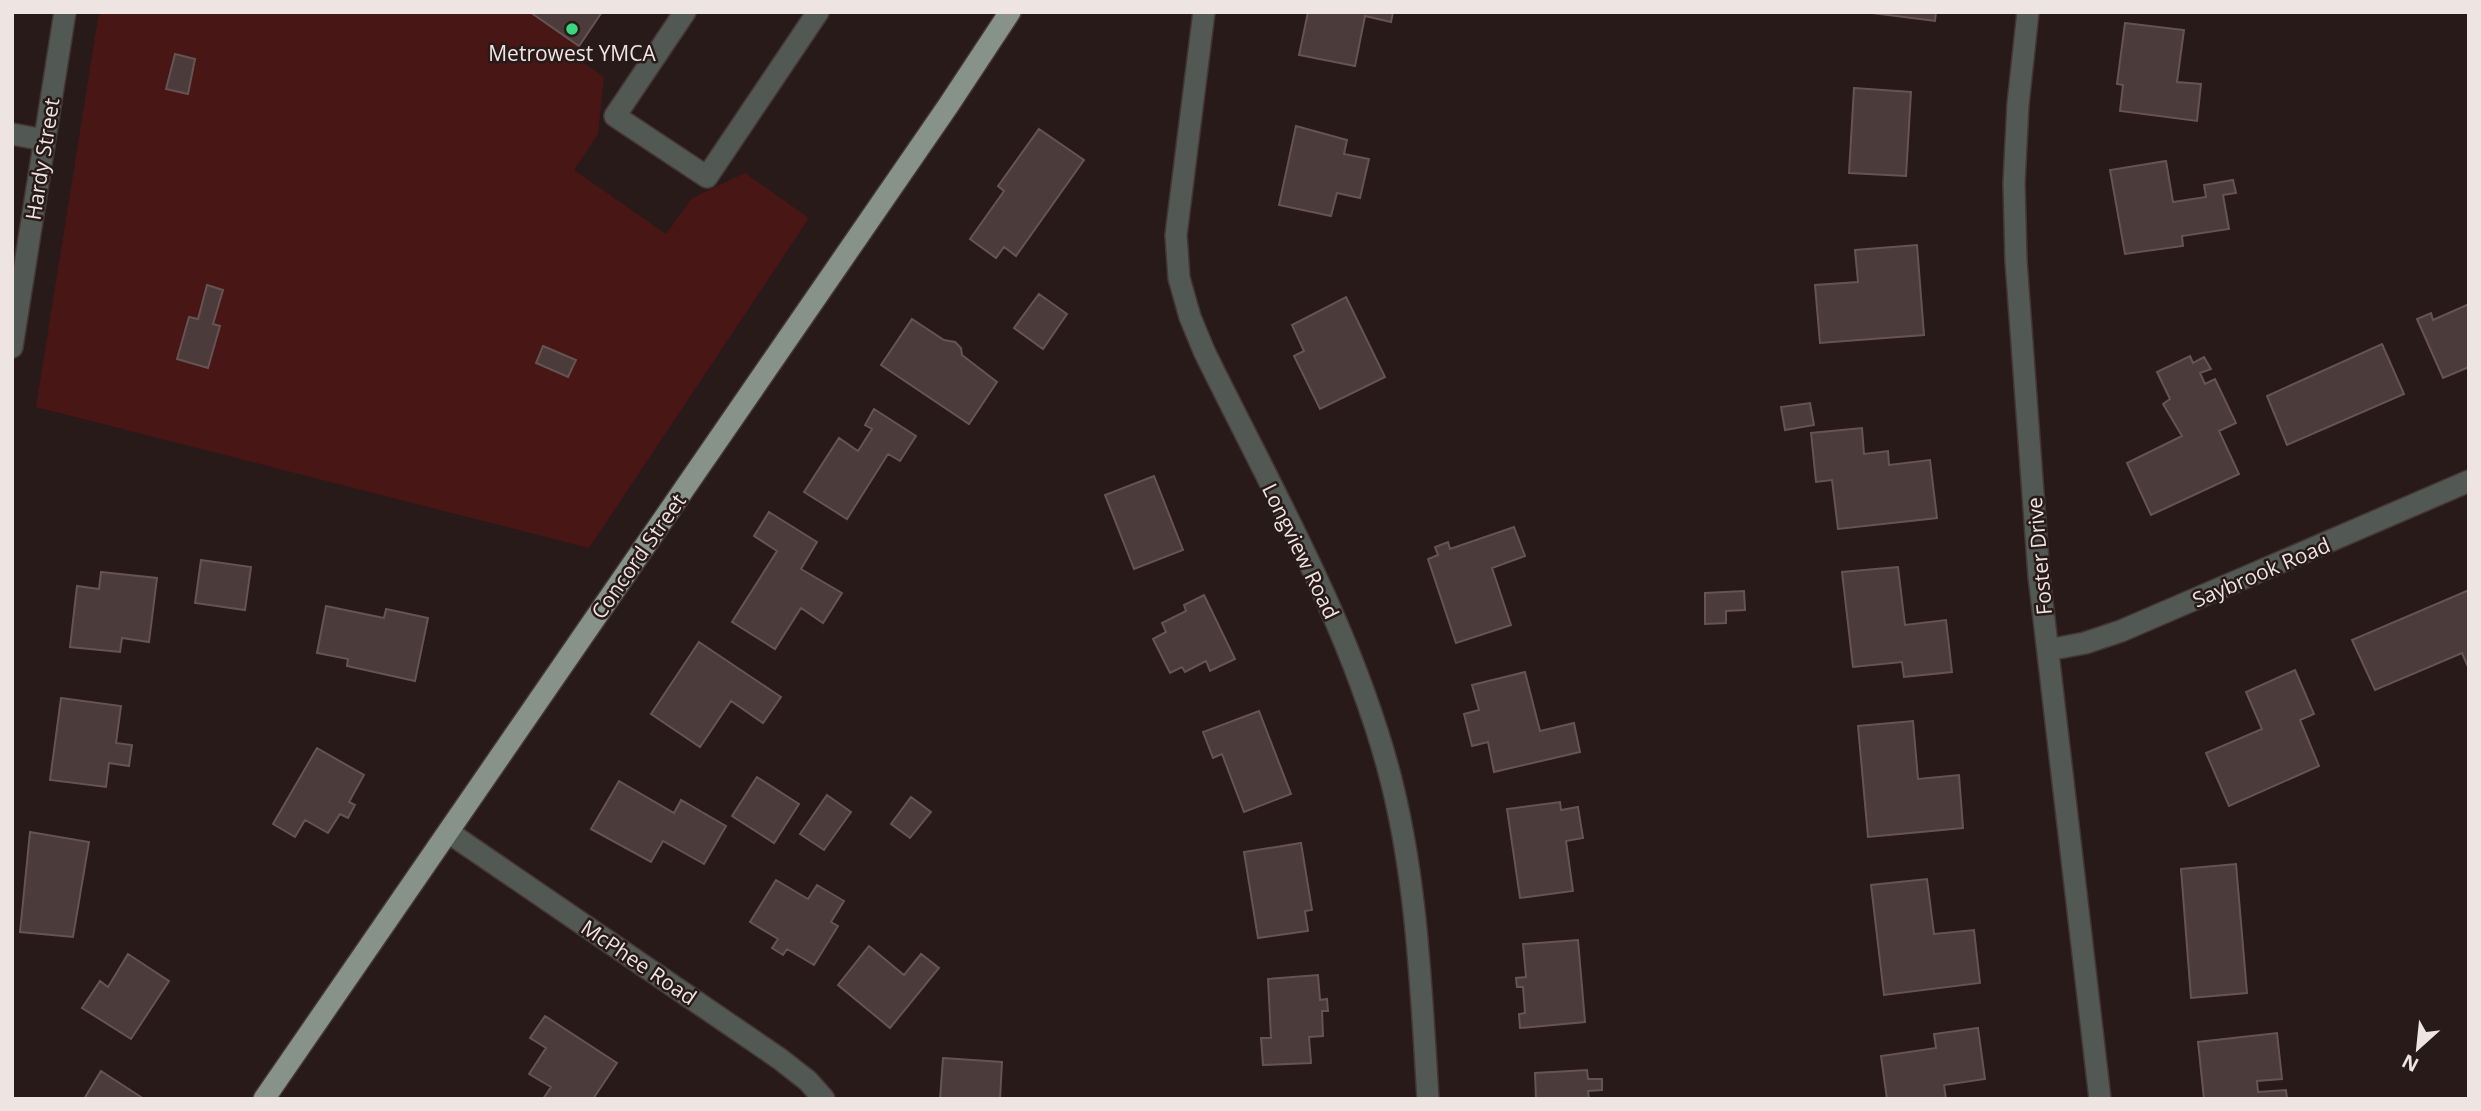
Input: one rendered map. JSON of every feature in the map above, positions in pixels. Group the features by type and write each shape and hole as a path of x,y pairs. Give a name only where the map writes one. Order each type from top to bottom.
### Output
{"main road":[{"name":"Concord Street","path":"264,1099 1010,12"}],"street":[{"name":"Hardy Street","path":"12,346 65,12"},
{"path":"685,12 615,116 707,177 818,12"},
{"name":"Longview Road","path":"1204,12 1176,235 1179,278 1189,317 1204,351 1338,628 1366,700 1388,768 1403,834 1419,959 1428,1099"},
{"name":"Foster Drive","path":"2028,12 2018,104 2014,183 2016,261 2039,576 2099,1099"},
{"path":"12,134 44,140"},
{"name":"Saybrook Road","path":"2048,650 2085,643 2121,631 2469,481"},
{"name":"McPhee Road","path":"447,832 780,1059 808,1081 824,1099"}],"shaded area":[{"path":"102,12 530,12 579,46 572,55 604,77 598,134 574,170 666,234 692,198 745,173 809,218 589,548 36,407 98,18"}],"building":[{"name":"Metrowest YMCA","path":"530,12 602,12 579,46"},
{"path":"1308,12 1393,12 1391,22 1365,16 1355,66 1299,55"},
{"path":"1864,12 1936,12 1935,21"},
{"path":"2125,23 2184,30 2177,82 2201,84 2197,121 2120,111 2123,85 2117,84"},
{"path":"175,54 195,59 188,94 166,89"},
{"path":"1854,88 1911,92 1906,176 1849,173"},
{"path":"1296,126 1347,140 1344,154 1369,159 1360,198 1337,193 1331,216 1279,205"},
{"path":"1039,129 1084,160 1016,256 1004,247 996,258 970,239 1004,191 998,186"},
{"path":"2166,161 2173,202 2206,197 2204,185 2233,180 2236,193 2223,195 2229,229 2182,236 2183,246 2125,254 2110,170"},
{"path":"1917,245 1924,335 1820,343 1815,285 1858,282 1855,250"},
{"path":"207,285 223,290 213,324 220,326 208,368 177,359 189,317 198,319"},
{"path":"1039,294 1067,314 1043,349 1014,328"},
{"path":"1346,297 1385,377 1320,409 1294,356 1304,351 1292,325"},
{"path":"2469,304 2469,367 2443,378 2417,319 2431,313 2433,320"},
{"path":"912,319 944,340 955,342 961,348 962,355 997,382 969,424 881,365"},
{"path":"2382,344 2404,394 2287,445 2267,396"},
{"path":"543,346 576,360 568,377 536,363"},
{"path":"2190,356 2193,363 2204,357 2211,369 2200,373 2205,384 2215,379 2236,423 2219,431 2239,474 2151,515 2127,463 2182,436 2163,404 2170,399 2157,372"},
{"path":"1810,403 1814,425 1785,430 1781,407"},
{"path":"874,409 916,436 900,461 888,454 847,519 804,492 839,438 858,451 872,429 865,425"},
{"path":"1862,428 1864,454 1888,451 1889,465 1930,460 1937,518 1838,529 1832,480 1816,482 1811,433"},
{"path":"1154,476 1183,550 1134,569 1105,495"},
{"path":"769,512 817,542 801,569 842,593 823,623 801,608 775,649 732,622 777,551 754,536"},
{"path":"1514,527 1525,556 1492,568 1511,625 1456,643 1428,559 1438,555 1435,547 1448,542 1450,549"},
{"path":"201,560 251,567 245,610 195,603"},
{"path":"1898,567 1905,625 1946,620 1952,672 1904,677 1902,662 1853,667 1842,572"},
{"path":"101,572 157,578 149,642 122,638 120,652 70,647 77,586 99,589"},
{"path":"2469,590 2469,669 2462,653 2375,690 2352,640"},
{"path":"1744,591 1745,610 1726,611 1726,623 1705,624 1705,593"},
{"path":"1204,595 1235,659 1210,671 1206,661 1185,672 1182,667 1170,673 1153,639 1166,632 1162,623 1186,611 1184,605"},
{"path":"326,606 384,618 386,609 428,618 415,681 347,666 348,659 317,653"},
{"path":"699,642 781,697 763,723 731,701 700,747 651,714"},
{"path":"2295,670 2314,714 2300,720 2319,766 2229,806 2206,753 2262,729 2246,692"},
{"path":"1525,672 1540,731 1574,723 1580,752 1494,772 1488,742 1472,746 1464,714 1479,710 1472,685"},
{"path":"61,698 121,706 116,743 132,745 129,766 109,763 106,787 50,780"},
{"path":"1259,711 1291,794 1244,812 1222,754 1213,758 1203,732"},
{"path":"1913,721 1918,779 1959,775 1963,828 1868,837 1858,726"},
{"path":"317,748 364,775 349,802 355,805 348,818 340,814 328,833 305,820 295,837 273,824"},
{"path":"757,777 799,804 774,843 732,816"},
{"path":"619,781 674,813 681,800 726,826 704,864 663,841 651,862 591,829"},
{"path":"827,795 851,812 824,850 800,834"},
{"path":"911,797 931,812 910,838 891,824"},
{"path":"1560,802 1561,810 1578,807 1583,838 1566,841 1573,891 1520,898 1507,809"},
{"path":"30,832 89,842 73,937 20,932"},
{"path":"1301,843 1312,910 1305,911 1308,931 1258,938 1244,852"},
{"path":"2236,864 2247,993 2191,998 2181,869"},
{"path":"1927,879 1934,934 1974,930 1980,983 1884,995 1871,885"},
{"path":"776,880 808,899 817,885 844,901 831,922 838,926 814,965 787,949 783,955 772,948 778,939 750,922"},
{"path":"1578,940 1585,1022 1520,1028 1519,1014 1525,1013 1523,987 1517,987 1516,978 1526,977 1523,944"},
{"path":"869,946 904,975 921,954 939,968 890,1028 838,985"},
{"path":"128,954 169,981 131,1039 82,1008 100,981 108,987"},
{"path":"1318,975 1320,1000 1327,999 1328,1011 1322,1011 1323,1036 1309,1037 1311,1063 1263,1065 1261,1038 1271,1038 1268,979"},
{"path":"545,1016 617,1063 593,1099 543,1099 551,1087 529,1074 546,1048 530,1038"},
{"path":"1978,1028 1985,1079 1944,1085 1946,1099 1887,1099 1881,1056 1936,1048 1934,1034"},
{"path":"2277,1033 2282,1079 2257,1081 2258,1092 2286,1090 2287,1099 2204,1099 2198,1042"},
{"path":"943,1058 1002,1062 1000,1099 940,1099"},
{"path":"1587,1070 1588,1079 1602,1079 1602,1090 1588,1091 1589,1099 1536,1099 1535,1073"},
{"path":"101,1071 144,1099 84,1099"}],"place":[{"name":"Metrowest YMCA","path":"572,29"}]}
